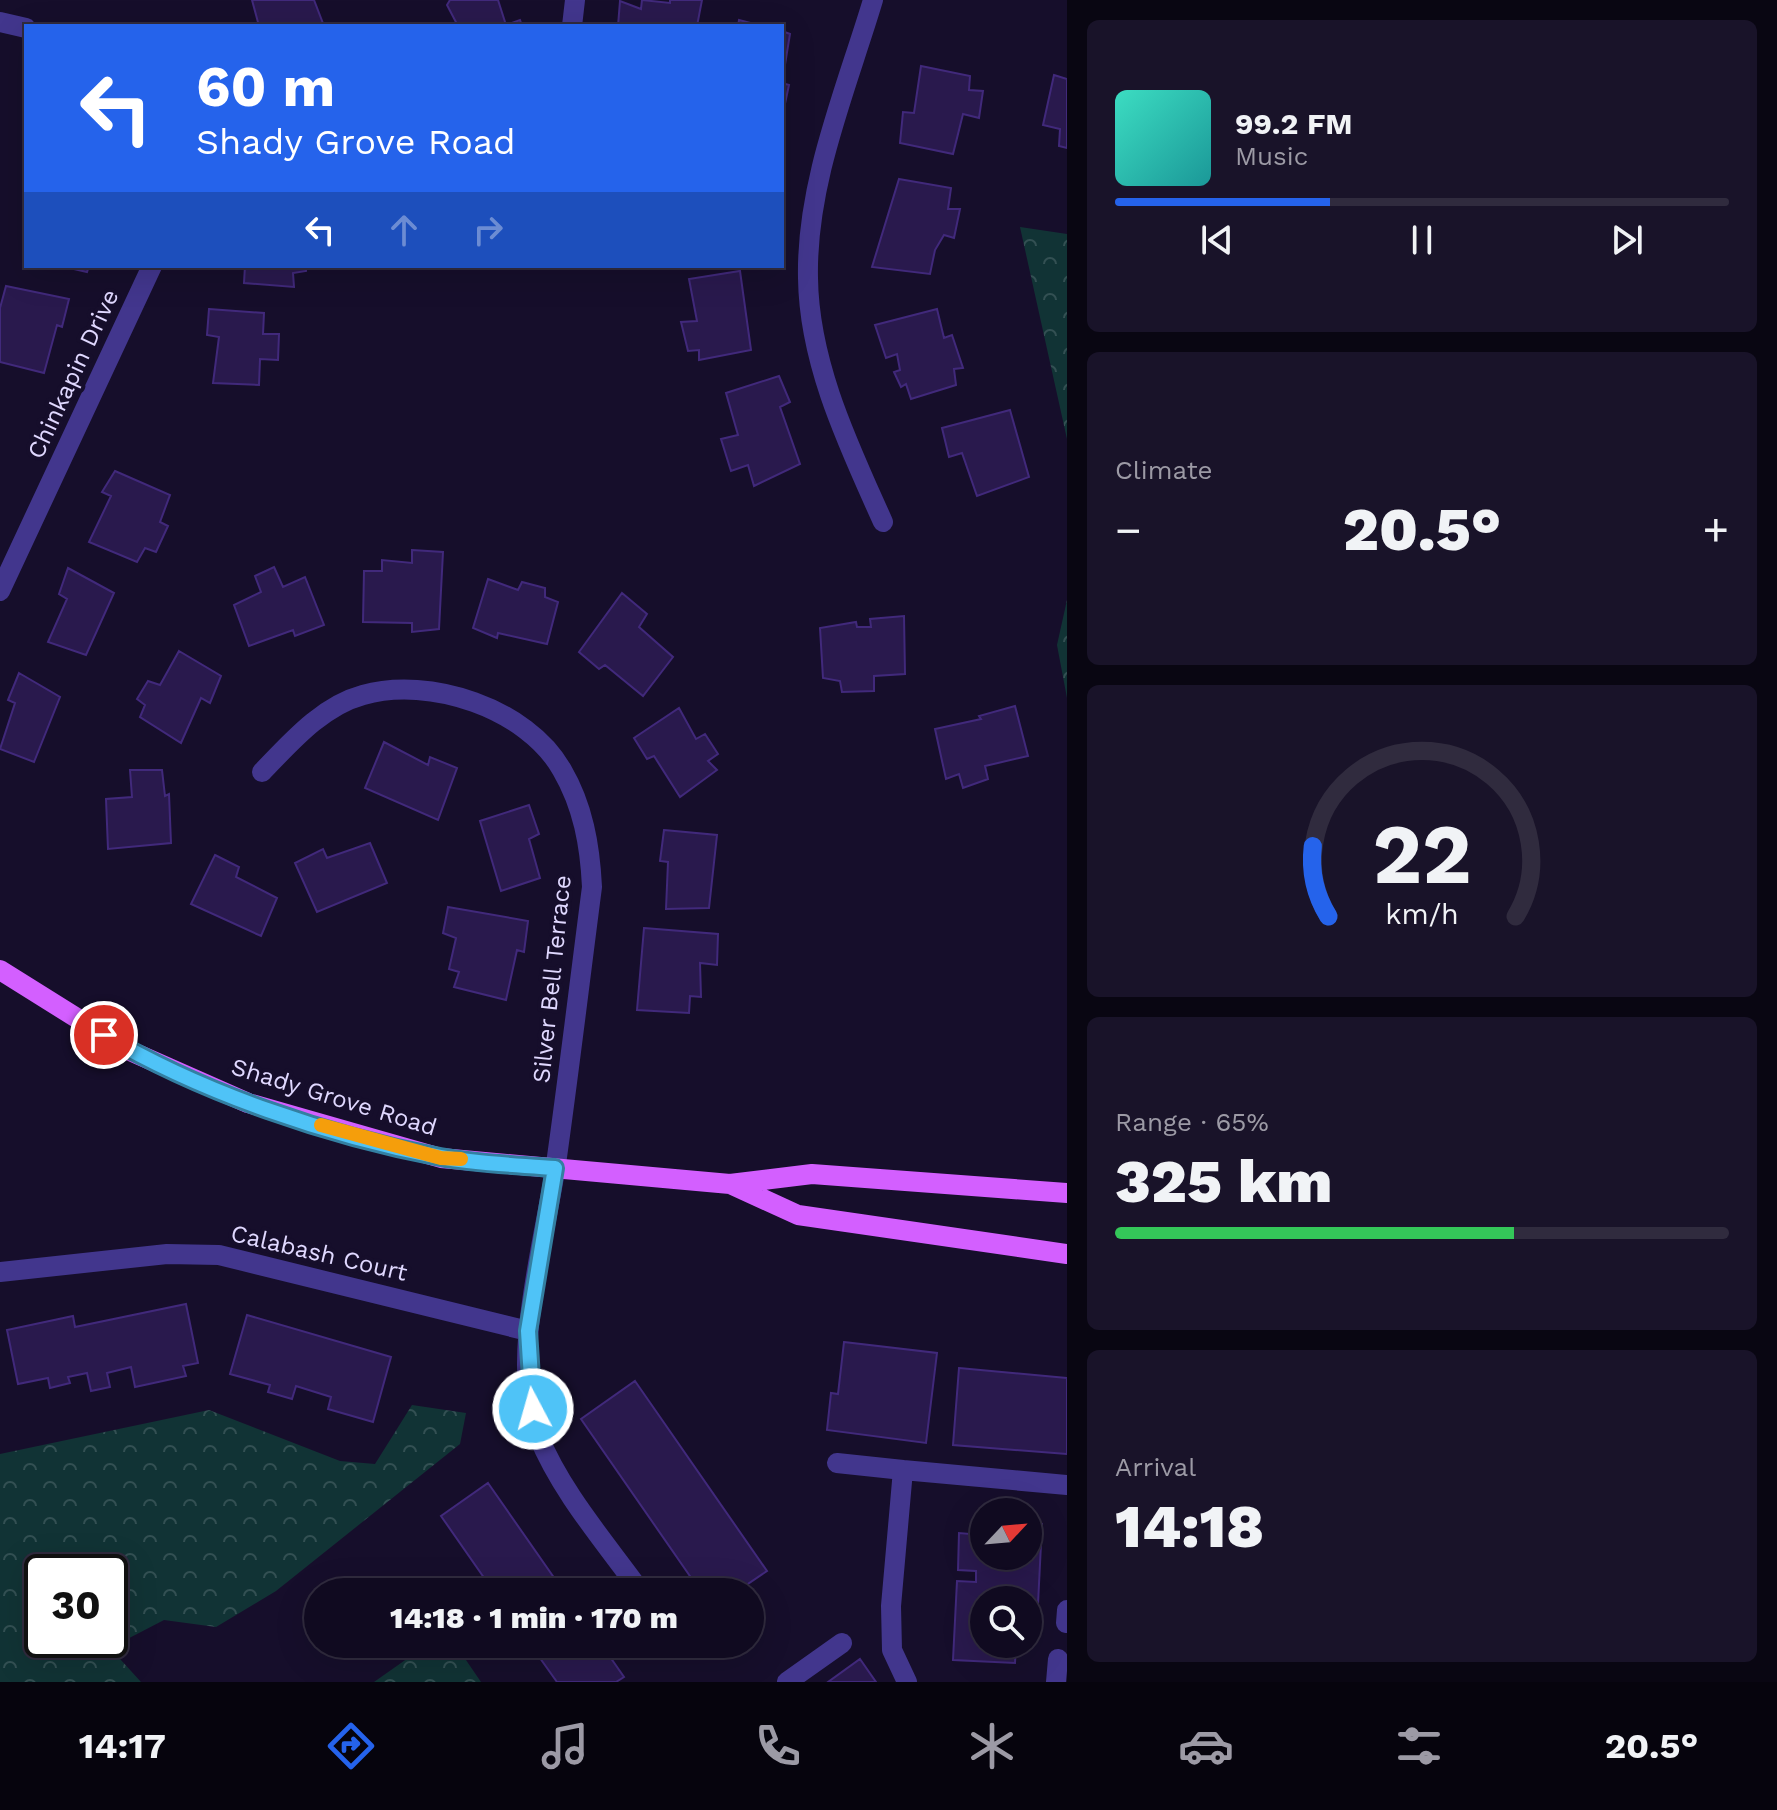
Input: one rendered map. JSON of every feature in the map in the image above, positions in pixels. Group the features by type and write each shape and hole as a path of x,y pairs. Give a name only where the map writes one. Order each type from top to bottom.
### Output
{"main road":[{"name":"Shady Grove Road","path":"0,970 128,1050 248,1103 441,1158 730,1184 812,1174 1067,1193"},
{"name":"Shady Grove Road","path":"730,1184 798,1215 1067,1254"}],"street":[{"path":"572,24 575,0"},
{"path":"873,0 818,181 808,279 816,339 837,419 883,522"},
{"path":"0,22 24,28"},
{"name":"Chinkapin Drive","path":"0,591 151,268"},
{"name":"Silver Bell Terrace","path":"262,772 299,733 328,711 361,695 393,689 435,692 468,700 490,710 532,735 561,768 580,811 590,848 592,887 555,1168 528,1331 530,1385 537,1433 566,1488 631,1578"},
{"name":"Calabash Court","path":"0,1272 167,1254 219,1255 528,1331"},
{"path":"837,1463 1067,1485"},
{"path":"903,1470 891,1606 892,1650 907,1682"},
{"path":"787,1682 842,1643"},
{"path":"1056,1682 1058,1659"}],"green space":[{"path":"1020,227 1067,234 1067,439"},
{"path":"1067,600 1067,698 1057,645"},
{"path":"412,1405 466,1413 460,1444 276,1591 216,1627 164,1620 128,1639 128,1554 24,1554 24,1658 119,1658 141,1682 0,1682 0,1454 209,1410 340,1461 375,1464"},
{"path":"408,1658 465,1658 481,1682 374,1682"}],"building":[{"path":"252,0 314,0 323,24 258,24"},
{"path":"450,0 498,0 506,24 457,24 447,5"},
{"path":"642,0 670,3 670,0 702,0 697,24 618,24 620,1 641,9"},
{"path":"784,32 790,34 784,71"},
{"path":"921,66 970,76 969,90 983,91 979,118 963,114 953,154 900,143 903,112 914,113"},
{"path":"1054,75 1067,79 1067,148 1059,146 1060,129 1043,125"},
{"path":"784,84 789,85 784,108"},
{"path":"899,179 951,188 948,209 960,209 954,238 944,235 935,250 930,274 872,267"},
{"path":"245,268 306,268 306,271 293,273 294,287 244,283"},
{"path":"740,271 751,350 699,360 699,350 688,351 681,322 697,321 689,279"},
{"path":"6,286 69,299 62,327 57,325 44,373 0,362 0,308"},
{"path":"209,309 264,313 263,334 279,334 278,360 260,359 259,385 213,383 219,337 207,335"},
{"path":"937,309 944,338 952,335 963,368 954,369 956,385 911,399 906,384 901,387 894,372 900,370 897,354 886,358 875,325"},
{"path":"779,376 790,402 780,407 800,464 754,486 748,465 731,471 721,439 738,435 726,393"},
{"path":"1010,410 1029,477 977,496 962,453 949,457 942,428"},
{"path":"115,471 170,495 160,522 168,526 156,552 145,548 137,562 89,542 111,496 102,492"},
{"path":"412,550 443,552 439,629 412,632 412,623 363,622 364,571 382,571 382,560 412,563"},
{"path":"274,567 283,587 305,577 324,625 295,636 293,630 249,646 234,605 261,592 255,576"},
{"path":"68,568 114,593 86,655 48,642 67,599 59,594"},
{"path":"488,579 518,590 522,582 545,588 545,597 558,602 547,644 498,633 497,638 473,628"},
{"path":"622,593 647,614 639,627 673,657 643,696 605,665 599,669 579,652"},
{"path":"904,616 905,674 874,676 874,691 842,692 840,681 823,678 820,628 856,622 857,627 871,627 870,619"},
{"path":"179,651 221,676 210,703 201,698 181,743 140,717 145,705 137,699 148,681 160,685"},
{"path":"19,673 60,697 34,762 0,749 15,703 8,700"},
{"path":"1015,706 1028,756 985,766 988,779 963,788 959,774 946,779 935,729 981,719 979,716"},
{"path":"679,708 696,739 705,734 718,754 708,761 717,770 680,797 654,756 647,759 634,738"},
{"path":"384,742 428,765 430,757 457,768 438,820 365,788"},
{"path":"130,770 162,770 165,796 169,794 171,843 108,849 106,799 132,797"},
{"path":"529,805 539,834 529,839 540,878 501,891 480,821"},
{"path":"664,830 717,835 709,908 666,909 668,862 660,861"},
{"path":"370,843 387,883 317,912 295,863 323,849 327,858"},
{"path":"215,855 239,867 236,877 277,898 261,936 191,904"},
{"path":"448,907 528,921 524,952 517,950 506,1000 454,987 459,972 449,969 456,938 443,933"},
{"path":"644,928 718,934 717,965 700,963 701,997 690,996 689,1013 637,1010"},
{"path":"186,1304 198,1363 183,1366 186,1376 135,1387 131,1367 107,1373 110,1387 91,1391 87,1373 68,1377 70,1383 50,1388 48,1378 18,1384 7,1330 73,1316 75,1327"},
{"path":"247,1315 391,1357 373,1422 328,1409 331,1397 296,1386 292,1399 268,1392 270,1385 230,1374"},
{"path":"844,1342 937,1353 926,1443 827,1430 831,1393 838,1394"},
{"path":"959,1368 1067,1378 1067,1454 953,1445"},
{"path":"635,1381 767,1571 757,1578 691,1578 581,1419"},
{"path":"488,1483 554,1578 484,1578 441,1516"},
{"path":"959,1533 970,1534 970,1570 1040,1570 1039,1586 970,1586 970,1658 1015,1658 1015,1663 953,1660 957,1581 976,1582 976,1571 958,1570"},
{"path":"540,1658 611,1658 624,1677 616,1682 557,1682"},
{"path":"860,1659 876,1682 828,1682"}],"slow traffic":[{"path":"321,1125 441,1158 461,1159"}],"route":[{"path":"104,1035 128,1050 248,1103 361,1137 441,1158 555,1168 528,1331 533,1409"}]}
